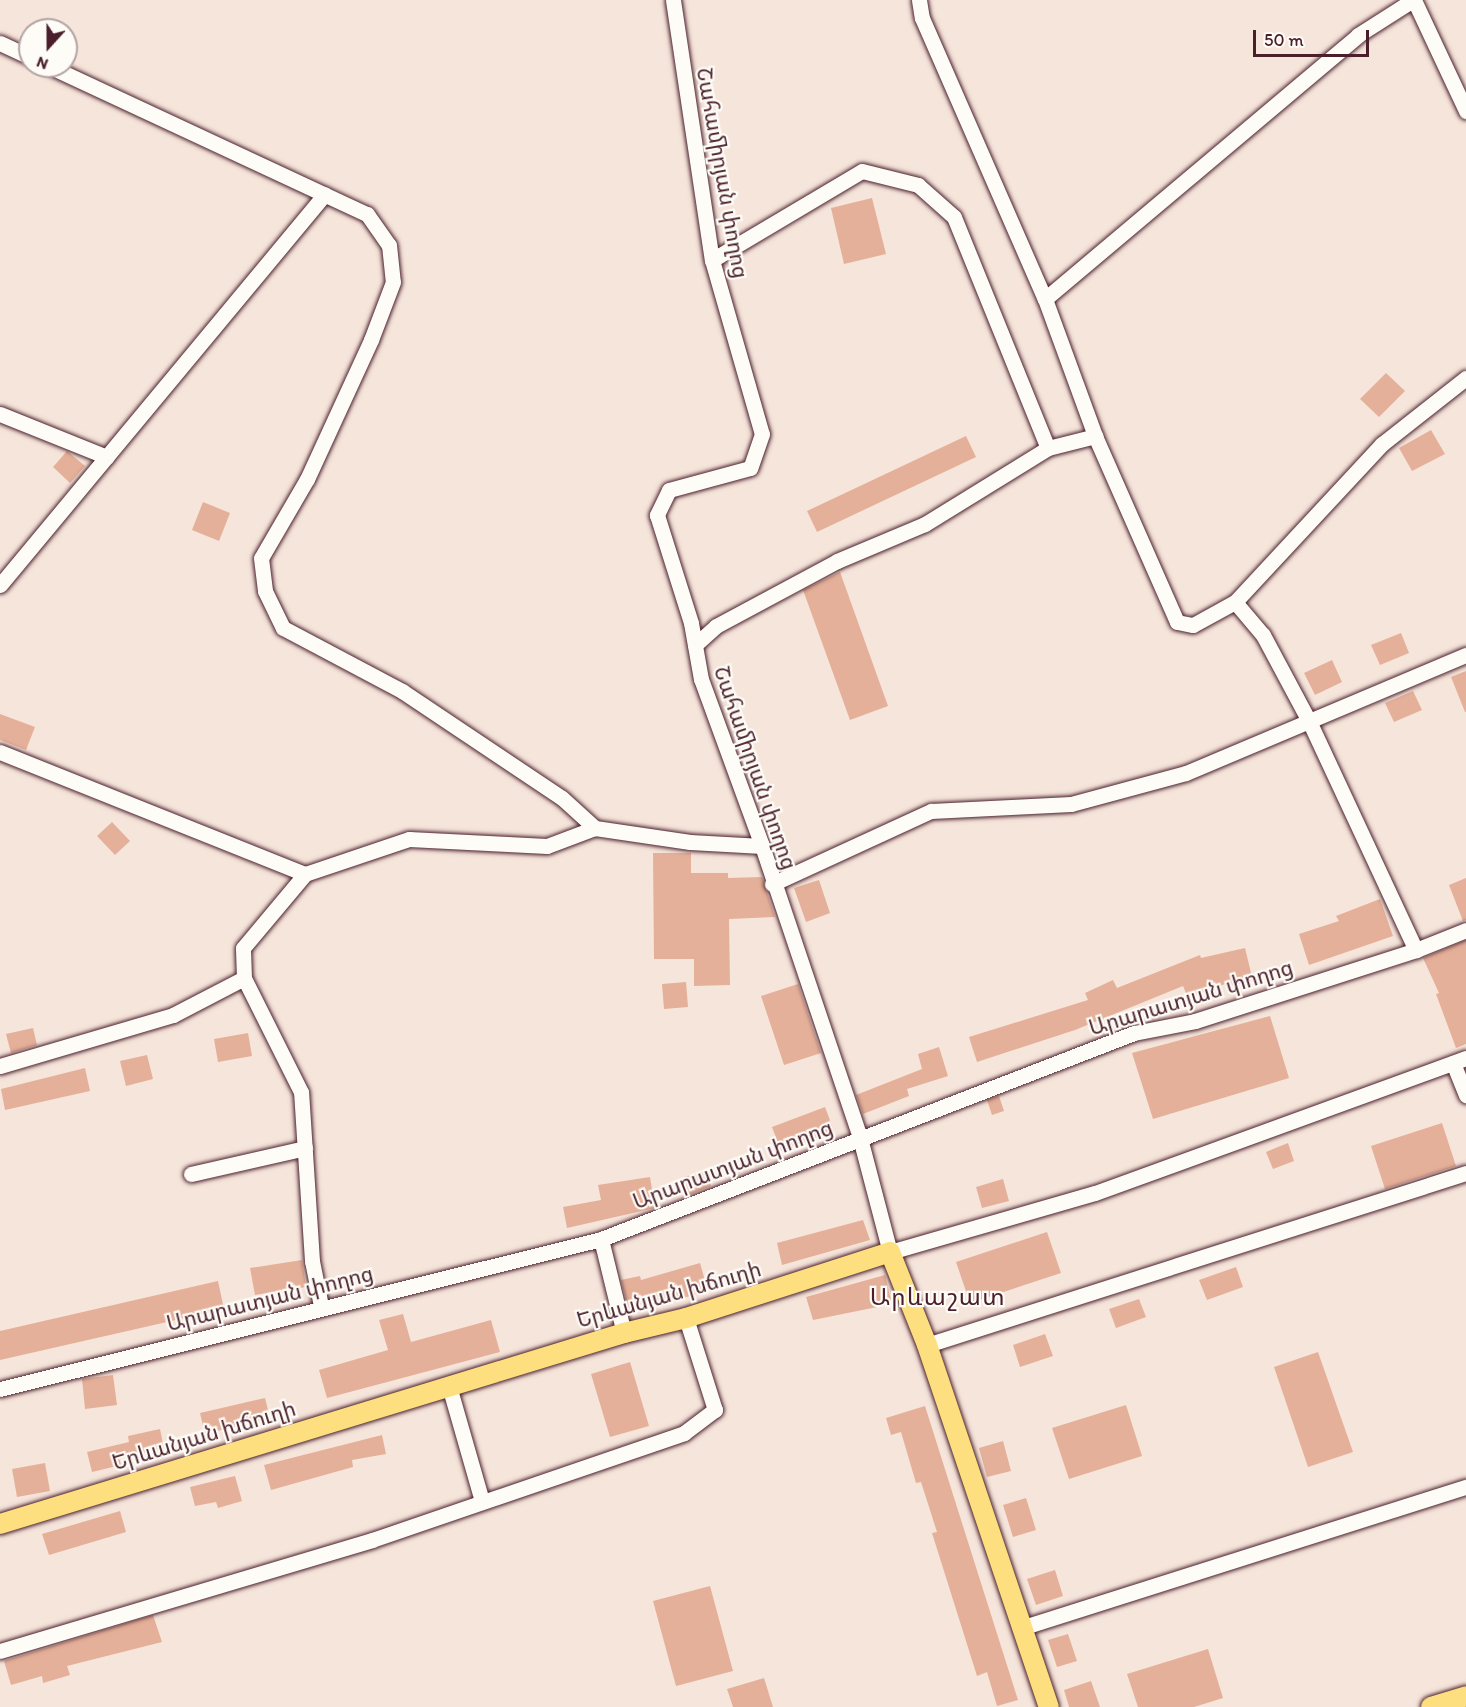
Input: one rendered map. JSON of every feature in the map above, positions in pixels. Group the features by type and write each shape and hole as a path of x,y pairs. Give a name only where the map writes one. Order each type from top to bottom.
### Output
{"main road":[{"name":"Երևանյան խճուղի","path":"0,1524 624,1333 686,1318 890,1252"},
{"path":"890,1252 927,1345 1024,1627 1049,1707"},
{"path":"1431,1707 1466,1696"}],"street":[{"name":"Շահամիրյան փողոց","path":"673,0 712,260 762,434 750,468 669,490 657,515 695,645 701,679 762,846 772,884 860,1138 890,1252"},
{"path":"919,0 922,18 1045,299 1095,436 1177,622 1193,625 1235,602 1382,444 1466,378"},
{"path":"1045,299 1358,35 1413,0 1466,111"},
{"path":"0,44 18,52"},
{"path":"75,78 367,214 389,244 393,282 371,340 307,479 261,558 265,591 283,628 402,691 562,798 595,828"},
{"path":"712,260 862,171 918,185 954,217 1048,448"},
{"path":"0,585 325,194"},
{"path":"0,414 107,457"},
{"path":"695,645 717,626 837,561 926,524 1048,448 1095,436"},
{"path":"1235,602 1263,635 1309,721 1416,950"},
{"path":"772,884 931,811 1071,804 1186,773 1466,655"},
{"path":"0,752 305,873"},
{"path":"321,1306 312,1261 301,1092 244,978 243,948 305,873 409,839 547,846 595,828 690,842 762,846"},
{"name":"Արարատյան փողոց","path":"0,1389 321,1306 601,1239 1134,1033 1195,1021 1416,950 1466,930"},
{"path":"0,1066 173,1015 244,978"},
{"path":"890,1252 1095,1193 1460,1060 1466,1096"},
{"path":"191,1173 305,1148"},
{"path":"927,1345 1466,1173"},
{"path":"601,1239 624,1333"},
{"path":"0,1651 372,1540 684,1433 716,1410 686,1318"},
{"path":"449,1386 482,1501"},
{"path":"1024,1627 1466,1487"}],"building":[{"path":"872,198 886,254 844,264 831,208"},
{"path":"1386,373 1405,391 1379,417 1360,399"},
{"path":"1431,430 1445,454 1412,471 1399,448"},
{"path":"966,436 976,457 817,532 807,511"},
{"path":"67,451 85,466 70,483 53,467"},
{"path":"203,502 230,513 219,541 192,530"},
{"path":"840,572 888,706 850,720 803,590"},
{"path":"1401,633 1409,653 1380,665 1371,645"},
{"path":"1332,660 1342,682 1315,695 1304,673"},
{"path":"1466,671 1466,712 1465,712 1451,677"},
{"path":"1413,691 1422,710 1394,722 1385,703"},
{"path":"0,714 35,727 26,750 0,740"},
{"path":"112,822 130,841 115,855 97,836"},
{"path":"653,853 691,853 691,873 728,873 728,878 762,877 775,917 729,919 730,985 694,986 694,959 654,959"},
{"path":"1466,878 1466,920 1463,921 1449,885"},
{"path":"819,880 830,913 806,922 794,888"},
{"path":"1380,899 1393,936 1309,965 1299,934 1339,921 1336,916"},
{"path":"1466,940 1466,1044 1456,1048 1436,994 1439,993 1423,958"},
{"path":"1245,948 1253,981 1226,987 1225,984 1188,998 1183,986 1075,1030 977,1062 969,1037 1088,1000 1085,993 1113,980 1117,988 1200,955 1201,958"},
{"path":"686,982 688,1007 664,1009 662,984"},
{"path":"798,984 821,1053 784,1065 761,996"},
{"path":"1270,1016 1289,1078 1153,1119 1132,1053"},
{"path":"33,1028 37,1045 11,1053 6,1034"},
{"path":"248,1033 252,1056 218,1062 214,1039"},
{"path":"939,1047 948,1076 907,1089 909,1096 863,1114 856,1095 922,1069 918,1054"},
{"path":"147,1055 153,1079 126,1086 120,1061"},
{"path":"85,1068 90,1091 5,1110 1,1089"},
{"path":"999,1096 1004,1111 992,1115 987,1100"},
{"path":"825,1107 834,1131 781,1151 772,1127"},
{"path":"1442,1123 1456,1166 1385,1189 1371,1146"},
{"path":"1288,1143 1294,1161 1273,1169 1266,1152"},
{"path":"707,1170 711,1186 689,1195 684,1177"},
{"path":"650,1177 655,1208 567,1228 563,1207 601,1200 598,1185"},
{"path":"1003,1179 1009,1201 982,1208 976,1187"},
{"path":"863,1220 870,1240 782,1265 777,1243"},
{"path":"1047,1232 1061,1273 970,1303 956,1262"},
{"path":"302,1260 306,1287 255,1295 250,1268"},
{"path":"700,1263 708,1291 658,1305 657,1301 628,1307 621,1280 640,1276 641,1280"},
{"path":"1236,1267 1243,1287 1207,1300 1199,1280"},
{"path":"885,1275 892,1304 813,1320 806,1297"},
{"path":"218,1281 224,1309 0,1360 0,1331"},
{"path":"1139,1299 1146,1317 1116,1328 1109,1309"},
{"path":"403,1314 411,1342 491,1320 500,1352 327,1398 319,1370 388,1350 379,1320"},
{"path":"1045,1334 1053,1356 1020,1367 1013,1345"},
{"path":"1318,1352 1353,1452 1308,1467 1274,1367"},
{"path":"630,1362 649,1426 610,1437 591,1374"},
{"path":"113,1375 117,1405 85,1409 82,1379"},
{"path":"265,1398 270,1418 205,1434 200,1413"},
{"path":"1126,1405 1142,1456 1069,1479 1052,1428"},
{"path":"925,1406 1018,1700 997,1706 987,1672 977,1676 932,1533 937,1532 921,1482 916,1483 901,1432 891,1435 886,1418"},
{"path":"160,1429 164,1449 119,1458 121,1465 92,1472 87,1452 129,1442 128,1436"},
{"path":"382,1435 386,1454 352,1460 353,1467 271,1490 264,1465"},
{"path":"1003,1441 1011,1471 987,1477 979,1448"},
{"path":"45,1463 50,1491 17,1497 12,1469"},
{"path":"235,1476 242,1501 218,1508 216,1502 195,1506 190,1487"},
{"path":"1026,1498 1036,1530 1013,1537 1003,1505"},
{"path":"120,1511 126,1532 49,1555 42,1534"},
{"path":"1055,1570 1063,1596 1036,1605 1027,1579"},
{"path":"710,1586 733,1671 676,1686 653,1601"},
{"path":"153,1615 162,1642 67,1666 70,1675 43,1683 42,1676 11,1685 4,1661"},
{"path":"1068,1634 1077,1661 1057,1667 1048,1640"},
{"path":"1208,1649 1223,1698 1194,1707 1138,1707 1127,1674"},
{"path":"764,1678 773,1707 733,1707 727,1689"},
{"path":"1091,1681 1100,1707 1069,1707 1064,1690"}],"district":[{"name":"Արևաշատ","path":"938,1297"}]}
